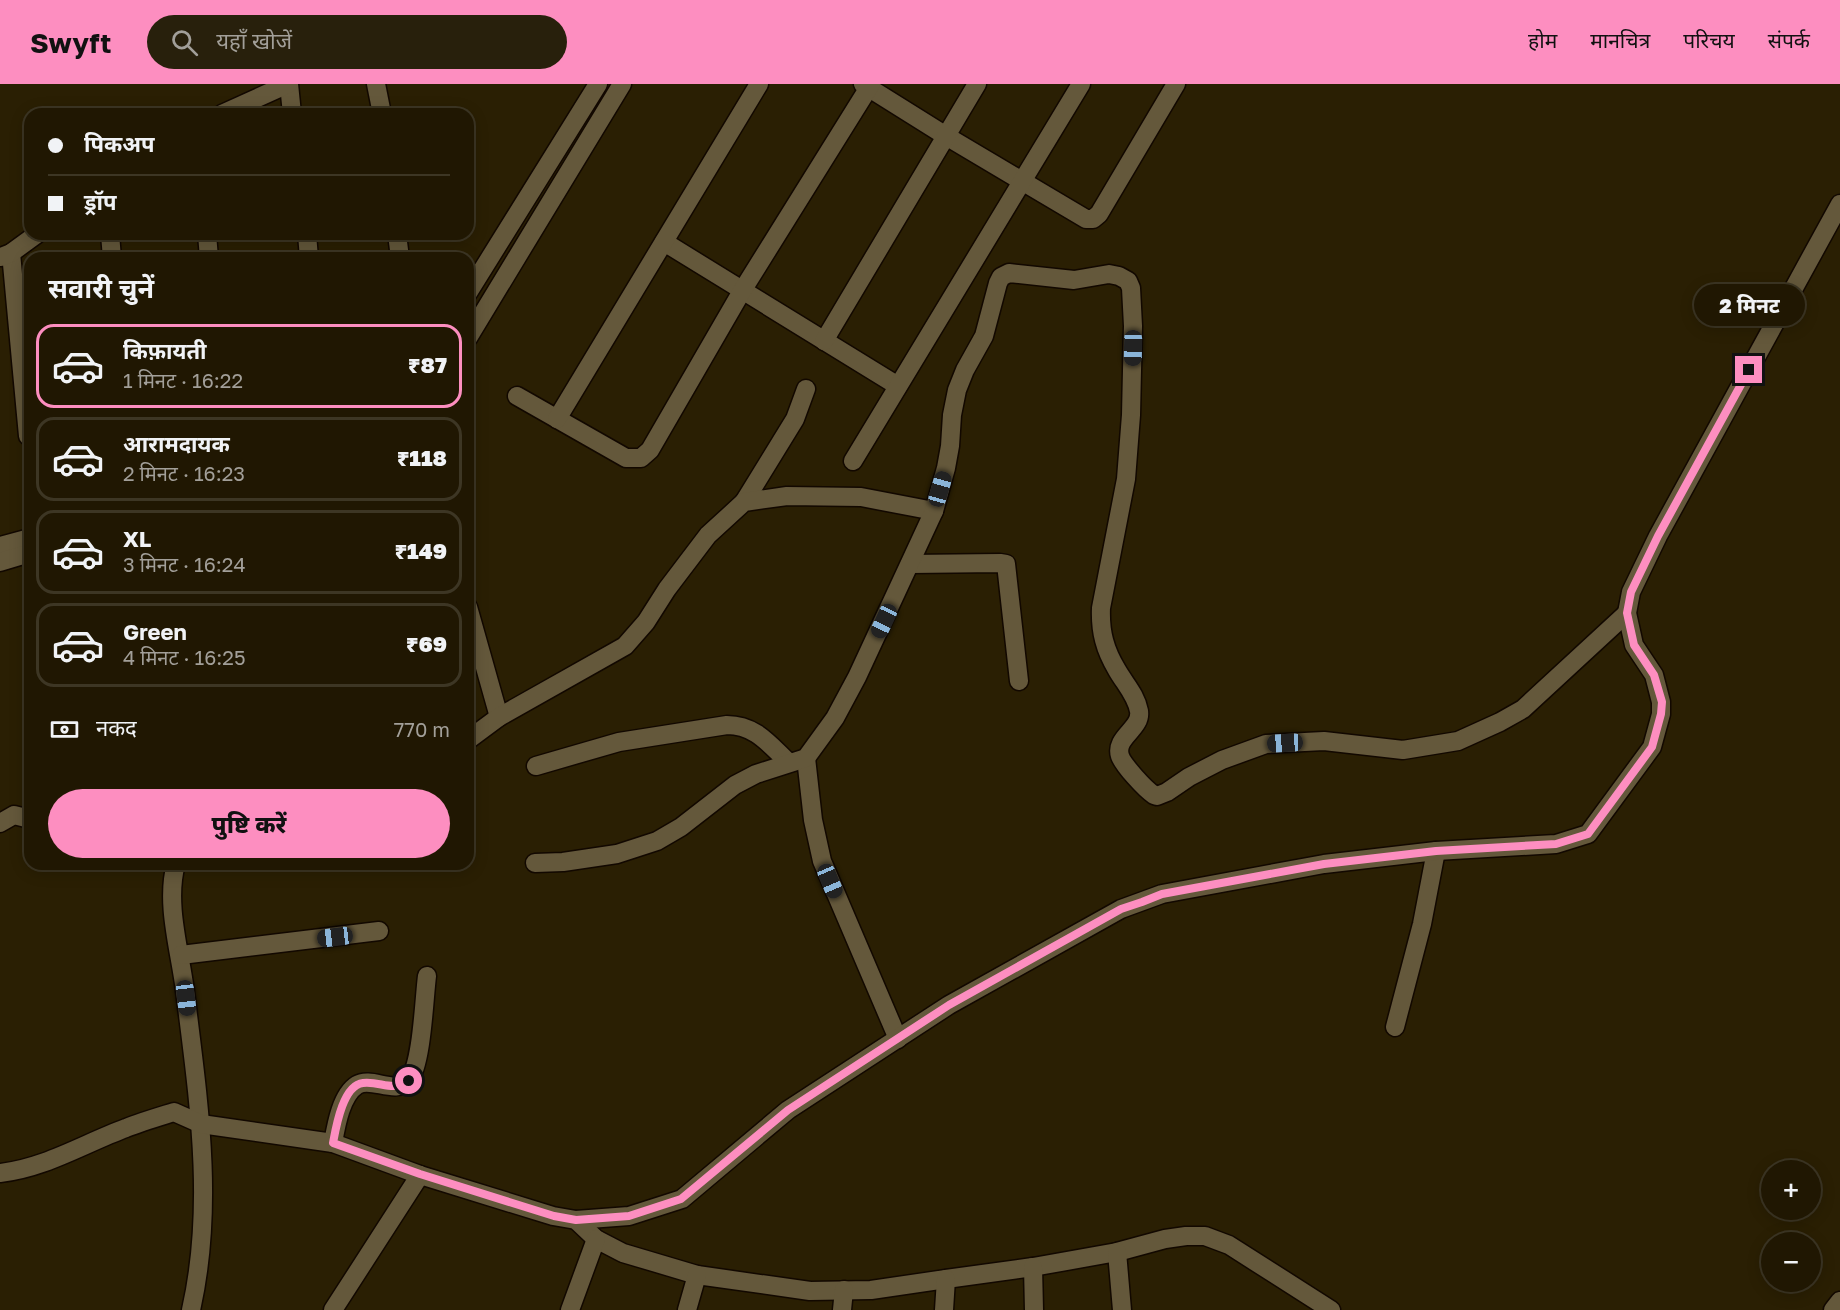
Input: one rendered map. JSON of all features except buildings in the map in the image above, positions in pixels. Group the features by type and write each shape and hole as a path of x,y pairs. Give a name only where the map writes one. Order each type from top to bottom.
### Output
{"street":[{"path":"235,108 288,84 291,108"},
{"path":"376,84 381,108"},
{"path":"474,283 598,84"},
{"path":"474,328 622,84"},
{"path":"558,419 759,84"},
{"path":"824,341 977,84"},
{"path":"853,461 1081,84"},
{"path":"517,396 626,458 641,458 650,450 742,291 868,85 946,136 1078,215 1086,219 1093,219 1099,214 1176,84"},
{"path":"0,1173 41,1165 126,1127 174,1112 201,1124 333,1143 420,1174 554,1216 576,1220 629,1216 681,1199 788,1110 949,1005 1121,909 1162,894 1324,864 1436,851 1556,844 1588,834 1652,747 1661,714 1662,702 1654,675 1634,645 1627,613 1631,592 1658,536 1840,204"},
{"path":"24,403 6,255 28,240"},
{"path":"664,242 898,386"},
{"path":"535,863 563,862 617,854 657,841 681,826 735,784 797,760 835,718 857,677 934,511 946,468 957,390 984,336 998,283 1009,273 1074,280 1109,274 1128,281 1131,288 1132,404 1126,479 1101,608 1100,626 1102,640 1116,670 1133,695 1139,714 1138,721 1121,741 1119,752 1122,760 1150,792 1157,796 1222,760 1266,744 1324,741 1403,750 1458,741 1523,709 1627,613"},
{"path":"474,736 499,717 625,646 646,622 667,589 708,535 744,502 795,419 806,389"},
{"path":"744,502 787,496 861,497 934,511"},
{"path":"0,546 24,540"},
{"path":"0,562 24,555"},
{"path":"910,564 1006,564 1019,681"},
{"path":"474,640 499,717"},
{"path":"536,766 619,742 727,725 740,725 754,730 797,760 822,861 897,1039"},
{"path":"0,822 14,816 24,818"},
{"path":"1395,1027 1422,924 1436,851"},
{"path":"174,870 171,903 181,955 201,1124 204,1199 201,1259 191,1310"},
{"path":"181,955 380,931"},
{"path":"333,1143 340,1109 356,1085 363,1083 400,1086 409,1081 418,1052 427,976"},
{"path":"333,1310 420,1174"},
{"path":"576,1220 596,1239 623,1253 697,1275 810,1291 872,1290 946,1280 1117,1252 1165,1239 1205,1236 1229,1245 1331,1310"},
{"path":"570,1310 596,1239"},
{"path":"1117,1252 1122,1310"},
{"path":"1033,1267 1034,1310"},
{"path":"687,1310 697,1275"},
{"path":"944,1310 946,1280"},
{"path":"842,1310 844,1290"},
{"path":"1833,1310 1840,1301"}],"route":[{"path":"409,1081 400,1086 363,1083 356,1085 340,1109 333,1143 420,1174 554,1216 576,1220 629,1216 681,1199 788,1110 949,1005 1121,909 1162,894 1324,864 1436,851 1556,844 1588,834 1652,747 1661,714 1662,702 1654,675 1634,645 1627,613 1631,592 1658,536 1749,370"}]}
